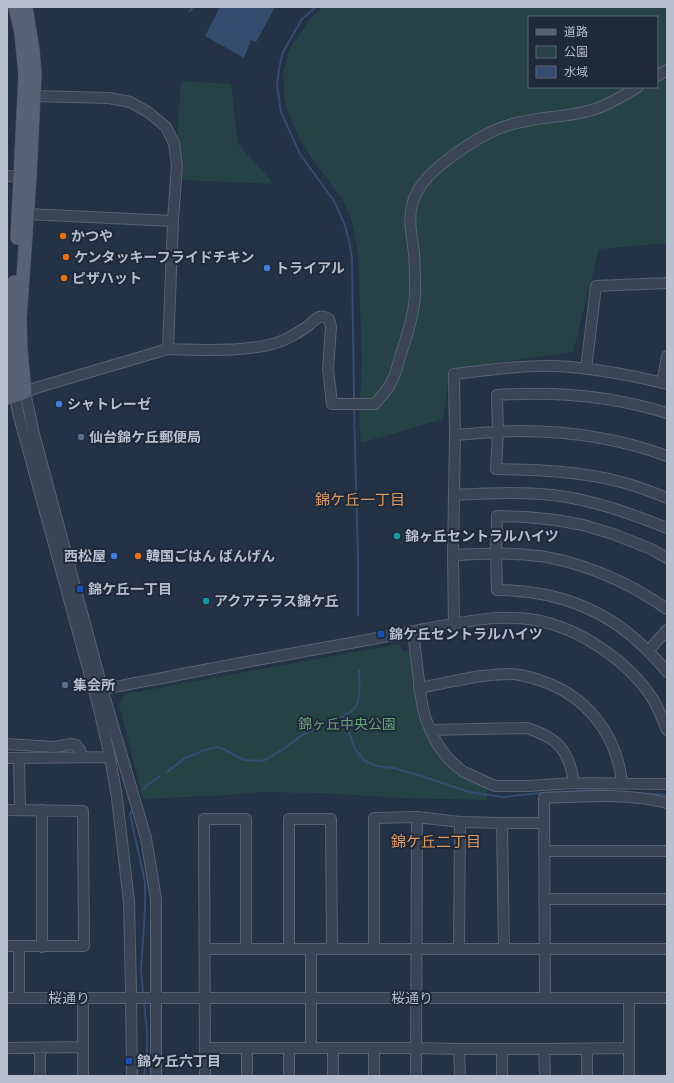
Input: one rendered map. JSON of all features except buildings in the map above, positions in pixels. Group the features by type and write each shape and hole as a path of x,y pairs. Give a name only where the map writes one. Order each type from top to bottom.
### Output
{"main road":[{"path":"15,7 21,33 25,75 16,254 10,331 11,364 15,395"},
{"path":"15,395 21,350 20,319 27,214 19,177 34,96 35,74 33,50 26,7"}],"street":[{"path":"658,75 667,70"},
{"path":"156,1076 154,999 156,899 146,838 99,691 34,434 15,395 168,349 231,349 268,345 284,340 309,326 318,318 324,316 329,319 331,327 328,369 332,404 375,404 389,387 395,374 409,329 415,296 414,253 410,221 412,206 418,189 426,179 437,168 463,149 490,133 508,125 530,119 572,114 594,109 614,102 636,88"},
{"path":"34,96 108,98 130,102 148,112 166,127 174,143 177,165 173,221 168,349"},
{"path":"27,214 173,221"},
{"path":"586,369 596,286 667,283"},
{"path":"454,624 454,374 524,367 555,366 633,376 665,384 667,356"},
{"path":"667,413 605,399 571,395 497,395 498,432 496,469 551,471 598,477 633,486 667,498"},
{"path":"455,435 519,431 570,434 617,442 667,456"},
{"path":"454,495 503,492 533,493 567,497 610,507 667,528"},
{"path":"667,558 651,549 613,534 583,525 556,520 497,516 497,590 531,592 553,596 579,604 613,622 632,635 667,672"},
{"path":"453,555 496,553 539,556 555,559 611,576 667,609"},
{"path":"99,691 480,619 518,618 537,620 560,627 596,644 609,653 632,675 653,701 667,730"},
{"path":"648,651 667,630"},
{"path":"414,631 419,688 426,722 439,745 449,758 464,772 495,786 521,786 574,782 667,784"},
{"path":"419,688 501,674 532,677 556,686 583,704 603,728 614,749 621,770 622,783"},
{"path":"99,691 117,798 129,902 133,998 132,1076"},
{"path":"430,730 527,728 554,741 565,752 572,769 574,782"},
{"path":"7,744 54,747 71,744 80,750 81,758"},
{"path":"7,758 110,757"},
{"path":"19,758 20,810"},
{"path":"545,993 544,798 622,797 667,803"},
{"path":"7,810 83,811 84,827 84,946 7,946"},
{"path":"42,810 42,947"},
{"path":"374,949 374,818 417,817 460,822 544,823"},
{"path":"416,1076 417,817"},
{"path":"205,1076 204,819 246,819 246,949"},
{"path":"289,949 289,819 331,819 332,949"},
{"path":"459,948 460,822"},
{"path":"502,823 504,948"},
{"path":"544,851 667,851"},
{"path":"544,899 667,899"},
{"path":"19,947 19,998"},
{"path":"205,948 667,949"},
{"path":"311,949 311,1048"},
{"name":"桜通り","path":"7,998 667,998"},
{"path":"83,998 83,1076"},
{"path":"629,998 629,1076"},
{"path":"7,1048 83,1047"},
{"path":"40,1048 40,1076"},
{"path":"204,1048 628,1048"},
{"path":"247,1048 247,1076"},
{"path":"289,1048 289,1076"},
{"path":"332,1048 333,1076"},
{"path":"374,1048 374,1076"},
{"path":"459,1049 460,1076"},
{"path":"502,1049 502,1076"},
{"path":"544,1049 545,1076"},
{"path":"587,1049 587,1076"}],"green space":[{"path":"323,7 667,7 667,243 599,249 573,352 450,369 443,419 361,443 359,420 362,358 358,251 351,219 342,198 315,163 300,140 285,104 283,74 289,50 311,18"},
{"path":"181,81 231,84 238,144 274,184 182,180 183,157 177,139"},
{"name":"錦ヶ丘中央公園","path":"399,644 403,651 412,652 417,702 451,766 458,774 487,787 487,800 398,798 323,793 260,792 143,799 119,704 125,694"}],"water":[{"path":"220,7 273,7 274,9 256,42 251,40 244,58 205,36"}],"waterway":[{"path":"190,11 193,7"},
{"path":"316,7 302,19 283,52 277,85 281,112 300,154 334,201 344,223 349,240 352,259 354,400"},
{"path":"354,407 358,615"},
{"path":"328,723 347,714 356,706 359,696 359,670"},
{"path":"343,716 355,749 365,761 377,766 393,768 418,775 469,792 503,797 541,793 595,790 610,791"},
{"path":"167,772 185,758 217,747 244,760 265,760 282,750 302,735 319,727"},
{"path":"144,789 160,776"},
{"path":"636,793 667,795"},
{"path":"131,812 130,814 145,882 145,910 141,968 143,995"},
{"path":"144,1002 147,1032 147,1060 144,1076"}],"place":[{"name":"かつや","path":"63,236"},
{"name":"ケンタッキーフライドチキン","path":"66,257"},
{"name":"トライアル","path":"267,268"},
{"name":"ピザハット","path":"64,278"},
{"name":"シャトレーゼ","path":"59,404"},
{"name":"仙台錦ケ丘郵便局","path":"81,437"},
{"name":"錦ヶ丘セントラルハイツ","path":"397,536"},
{"name":"西松屋","path":"114,556"},
{"name":"韓国ごはん ばんげん","path":"138,556"},
{"name":"錦ケ丘一丁目","path":"80,589"},
{"name":"アクアテラス錦ケ丘","path":"206,601"},
{"name":"錦ケ丘セントラルハイツ","path":"381,634"},
{"name":"集会所","path":"65,685"},
{"name":"錦ケ丘六丁目","path":"129,1061"}],"district":[{"name":"錦ケ丘一丁目","path":"360,500"},
{"name":"錦ケ丘二丁目","path":"436,842"}]}
